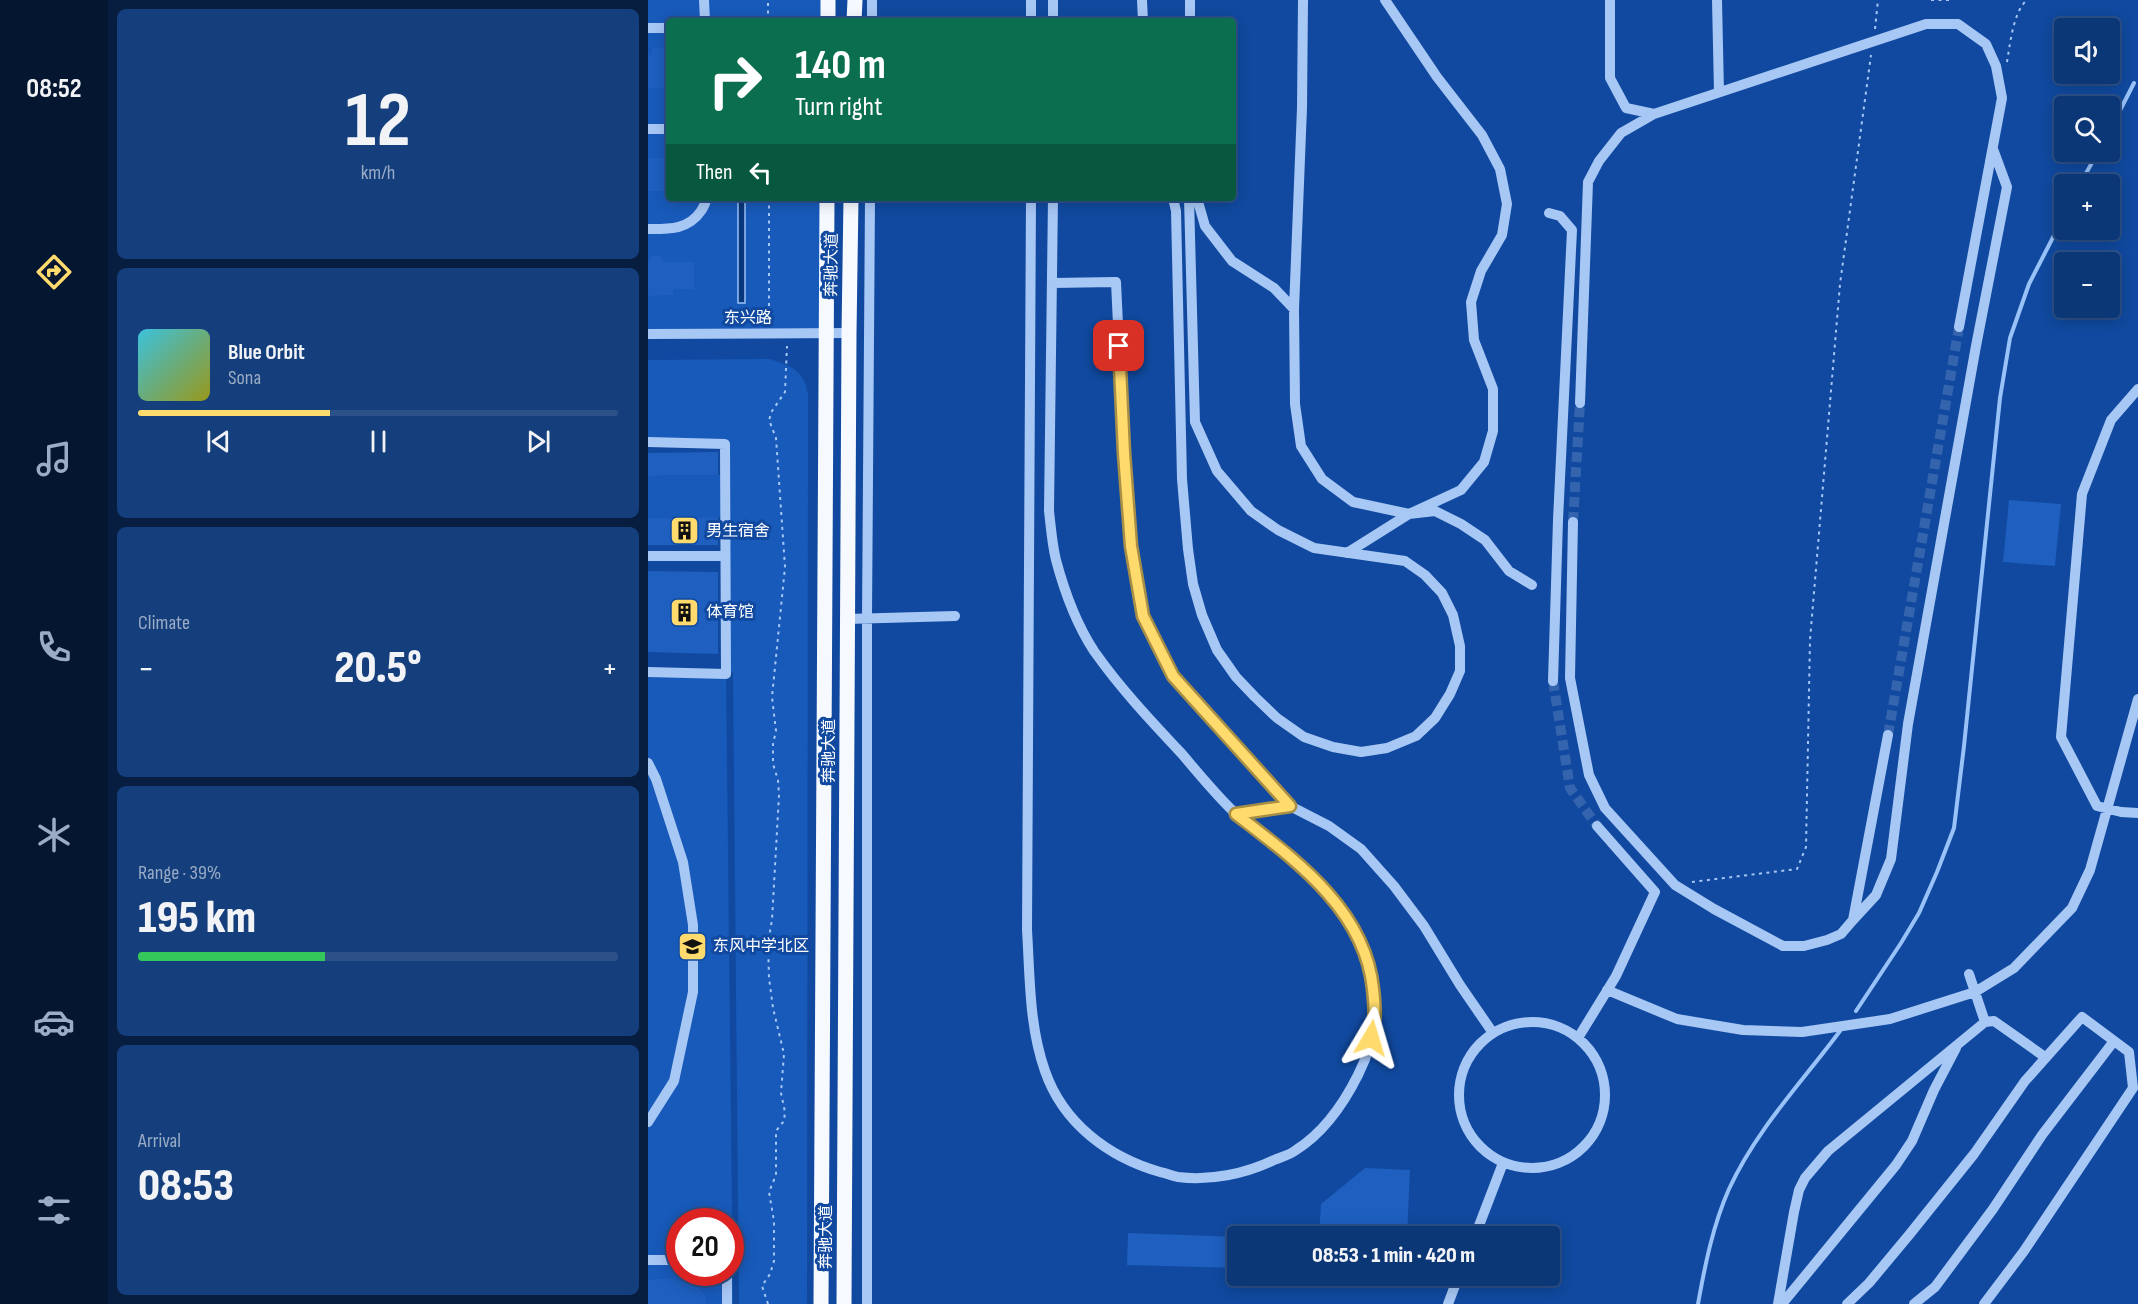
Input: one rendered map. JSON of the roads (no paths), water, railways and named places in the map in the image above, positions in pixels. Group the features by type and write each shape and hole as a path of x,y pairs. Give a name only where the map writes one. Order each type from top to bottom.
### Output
{"main road":[{"path":"828,0 828,18"},
{"path":"854,18 855,0"},
{"name":"奔驰大道","path":"821,1304 827,201"},
{"name":"奔驰大道","path":"844,1304 851,201"}],"street":[{"path":"704,0 705,18"},
{"path":"872,0 872,18"},
{"path":"1030,18 1031,0"},
{"path":"1053,0 1053,18"},
{"path":"1142,0 1143,18"},
{"path":"1190,0 1190,18"},
{"path":"1303,0 1294,309 1295,404 1302,446 1322,479 1353,502 1409,514 1435,511 1485,540 1509,571 1532,585"},
{"path":"1347,553 1409,514 1461,490 1484,462 1493,431 1493,389 1474,340 1471,302 1481,271 1502,235 1507,204 1500,169 1482,135 1437,77 1384,0"},
{"path":"1610,0 1610,78 1626,108 1654,114"},
{"path":"1717,0 1719,92"},
{"path":"1580,403 1588,182 1599,161 1621,133 1654,114 1926,24 1958,24 1986,44 1996,66 2002,98 1959,327"},
{"path":"648,28 666,28"},
{"path":"648,129 666,129"},
{"path":"1573,522 1570,678 1589,775 1605,808 1675,885 1713,909 1784,946 1804,946 1827,940 1841,933 1876,895 1891,859 1908,724 2007,187 1993,149"},
{"path":"648,229 675,228 690,224 706,201"},
{"path":"867,1304 867,618 870,201"},
{"path":"1031,201 1027,930 1034,1024 1045,1071 1061,1103 1087,1134 1115,1155 1143,1167 1178,1177 1226,1176 1265,1164 1296,1150 1320,1129 1347,1098 1367,1058 1376,1019 1372,974 1364,948 1328,892 1292,857 1236,814 1120,685 1092,648 1070,602 1056,560 1049,512 1053,201"},
{"path":"1174,201 1176,211 1182,479 1193,584 1202,615 1217,650 1230,668 1277,718 1304,737 1333,747 1361,752 1387,748 1416,736 1435,718 1450,694 1460,671 1460,646 1453,615 1442,593 1425,575 1405,561 1314,548 1278,530 1251,511 1216,471 1195,422 1189,201"},
{"path":"1198,201 1205,226 1232,261 1274,288 1294,309"},
{"path":"1549,213 1560,216 1572,230 1585,254"},
{"path":"1553,681 1572,230"},
{"path":"1052,283 1116,282 1131,546 1143,616 1173,676 1290,806 1329,826 1361,849 1394,885 1424,926 1460,986 1493,1033"},
{"name":"东兴路","path":"648,334 849,333"},
{"path":"2138,389 2111,420 2082,494 2061,737 2097,806 2138,813"},
{"path":"648,442 725,444 726,674 648,672"},
{"path":"848,490 868,490"},
{"path":"648,556 725,556"},
{"path":"847,619 955,616"},
{"path":"1607,990 1677,1019 1743,1030 1802,1032 1890,1019 1975,992 2014,968 2072,908 2090,870 2138,699"},
{"path":"1853,920 1888,735"},
{"path":"648,764 656,779 683,862 693,925 693,992 674,1081 648,1122"},
{"path":"1236,814 1290,806"},
{"path":"1597,826 1655,892"},
{"path":"1578,1038 1607,990 1655,892 1675,885"},
{"path":"1969,974 1985,1022"},
{"path":"1847,1304 1869,1283 1909,1235 1974,1154 2025,1081 2082,1017 2130,1052 2133,1088 2024,1251 1984,1304"},
{"path":"1780,1304 1799,1190 1805,1178 1828,1151 1985,1022 1994,1021 2045,1057"},
{"path":"1526,1022 1561,1028 1578,1038 1590,1050 1603,1075 1605,1101 1600,1124 1584,1147 1557,1164 1527,1168 1503,1163 1491,1156 1477,1144 1464,1123 1459,1098 1462,1075 1471,1055 1493,1033 1526,1022"},
{"path":"1914,1304 1935,1287 1993,1209 2042,1135 2114,1041"},
{"path":"1780,1304 1896,1165 1912,1141 1934,1090 1960,1042"},
{"path":"1479,1226 1503,1163"},
{"path":"648,1260 666,1260"},
{"path":"727,1286 727,1304"},
{"path":"1448,1304 1455,1286"}],"waterway":[{"path":"2120,110 2134,83"},
{"path":"2086,174 2092,162"},
{"path":"1856,1011 1919,913 1954,828 2000,398 2010,338 2029,284 2054,235"},
{"path":"1698,1304 1714,1231 1723,1203 1740,1167 1780,1107 1840,1031"}],"tunnel":[{"path":"1888,735 1959,327"},
{"path":"1573,522 1580,403"},
{"path":"1553,681 1570,788 1597,826"}],"place":[{"name":"男生宿舍","path":"685,531"},
{"name":"体育馆","path":"685,612"},
{"name":"东风中学北区","path":"692,946"}]}
